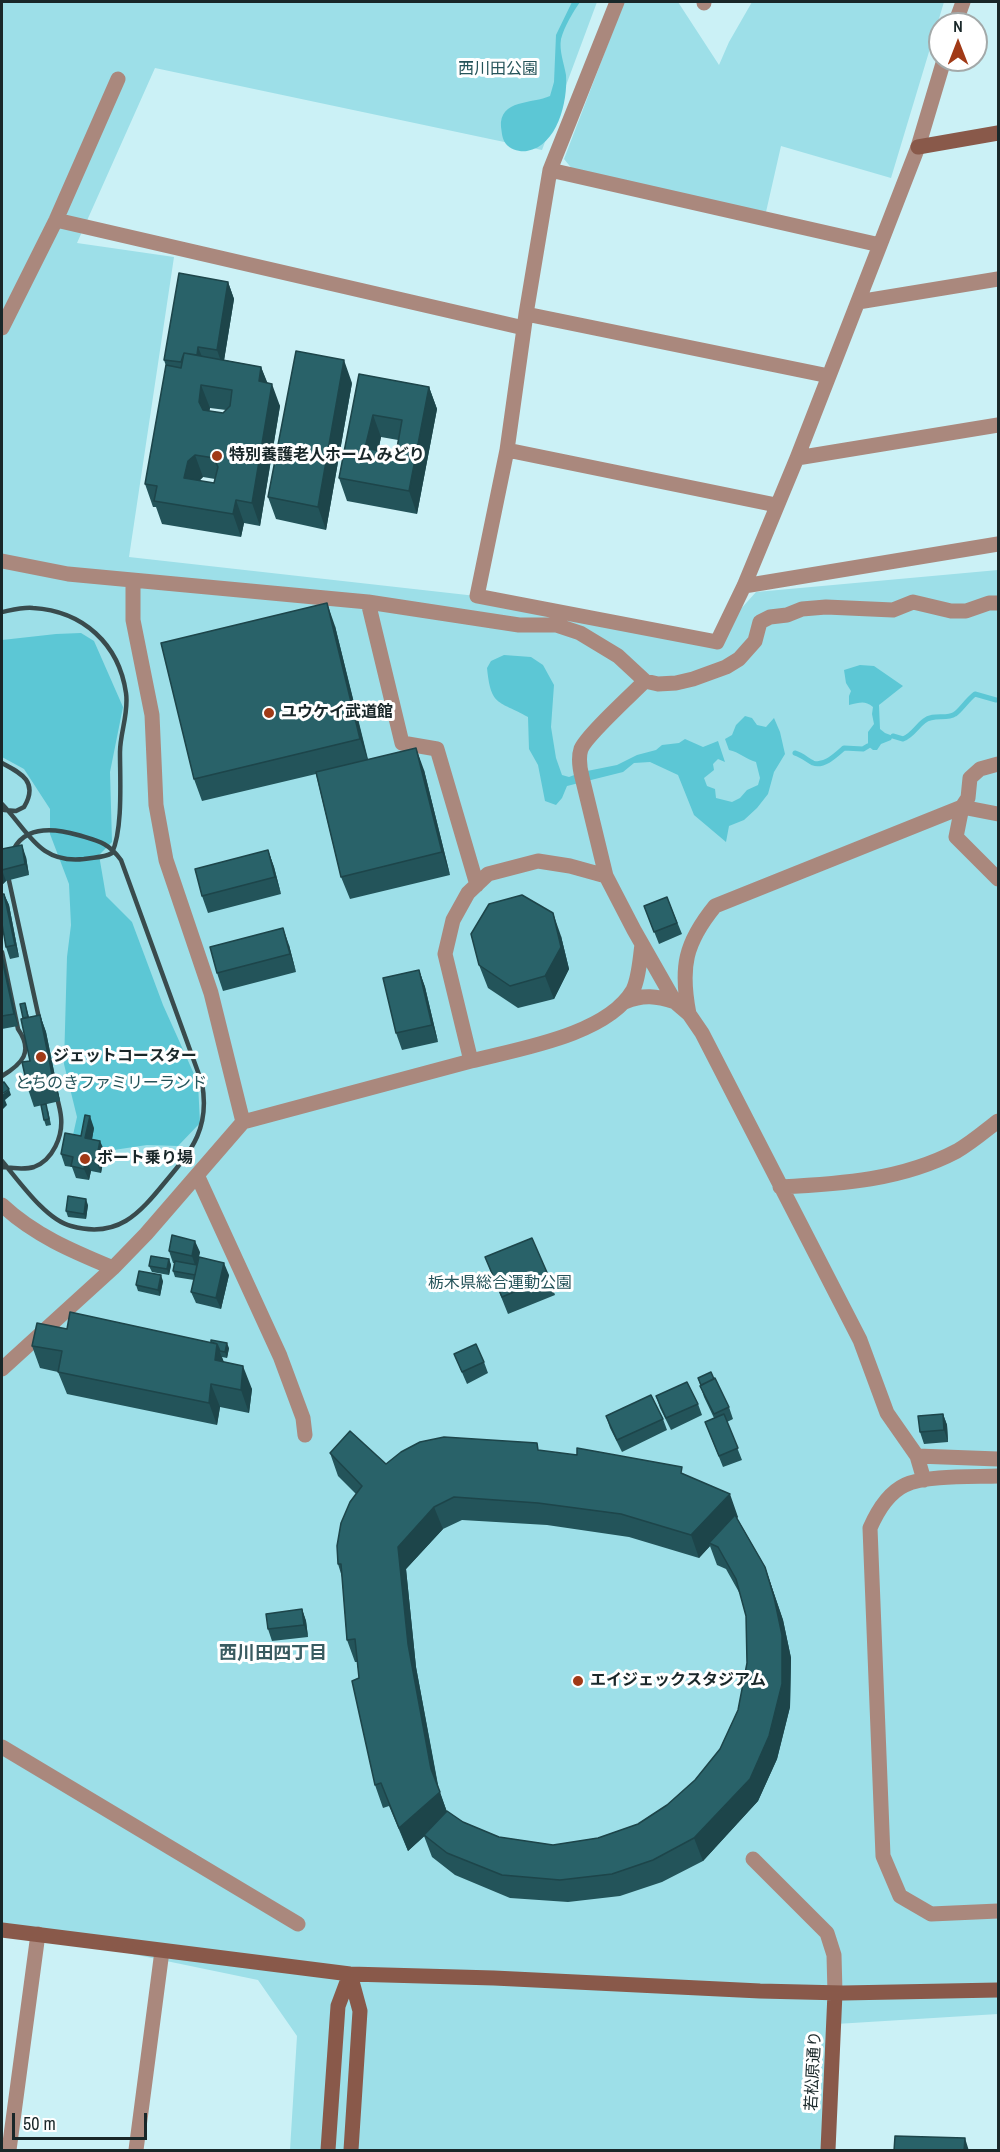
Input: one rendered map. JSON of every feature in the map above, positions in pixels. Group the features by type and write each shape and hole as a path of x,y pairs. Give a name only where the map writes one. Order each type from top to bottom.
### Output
{"street":[{"path":"617,2 550,170 507,450 477,596 717,642 744,586 797,458 918,147 940,72"},
{"path":"2,328 56,220 118,79"},
{"path":"918,147 999,134"},
{"path":"550,170 880,245"},
{"path":"56,220 525,321 829,376"},
{"path":"858,302 999,279"},
{"path":"797,458 999,425"},
{"path":"507,450 776,506"},
{"path":"744,586 999,544"},
{"path":"2,561 68,574 368,602 519,625 556,625 580,633 618,656 645,681 658,684 676,683 726,667 739,659 755,640 760,622 770,617 787,615 802,609 826,607 892,610 913,602 951,611 966,611 989,603 999,603"},
{"path":"133,581 133,620 152,716 156,804 166,860 211,993 243,1122"},
{"path":"368,602 402,743 437,748 477,885"},
{"path":"645,681 581,748 579,764 606,876 675,1002 689,1014 702,1034 860,1340 887,1413 917,1456 924,1480"},
{"path":"999,764 980,769 970,778 968,798 962,807 956,837 999,879"},
{"path":"689,1014 685,965 688,947 700,925 716,906 962,807 999,814"},
{"path":"471,1061 445,954 453,920 468,893 488,874 538,861 570,866 606,876"},
{"path":"625,1002 634,988 642,945"},
{"path":"2,1369 113,1268 146,1234 243,1122 574,1034 637,996 652,996 675,1002"},
{"path":"780,1188 867,1180 908,1171 957,1151 999,1121"},
{"path":"197,1174 280,1356 303,1418 305,1435"},
{"path":"2,1205 15,1218 53,1243 113,1268"},
{"path":"917,1456 999,1460"},
{"path":"999,1476 924,1480 904,1485 878,1510 870,1528 883,1856 900,1896 931,1914 999,1911"},
{"path":"2,1747 298,1924"},
{"path":"753,1859 827,1933 834,1955 835,1993"},
{"path":"2,1930 350,1974 835,1993 999,1990"},
{"path":"9,2151 38,1934"},
{"path":"136,2151 162,1951"},
{"path":"328,2151 338,2006 350,1974"},
{"path":"350,1974 360,2011 351,2151"},
{"name":"若松原通り","path":"828,2151 835,1993"}],"green space":[{"name":"栃木県総合運動公園","path":"2,2 597,2 542,150 155,68 77,243 174,257 129,557 485,597 712,641 756,592 998,570 998,2014 836,2024 832,2150 290,2150 297,2036 258,1980 2,1927"},
{"path":"624,2 678,2 719,65 729,42 752,2 944,2 941,12 928,12 928,55 891,178 781,146 766,212 573,170 564,159"}],"shaded area":[{"path":"572,2 580,2 561,39 566,86 558,121 546,141 537,147 527,151 513,149 506,144 503,138 502,118 505,111 511,107 550,96 554,82 556,35"},
{"path":"81,633 94,641 123,707 110,772 112,842 99,855 106,896 132,922 163,1005 198,1083 200,1123 178,1146 147,1145 107,1151 71,1144 77,1117 64,1064 67,957 71,925 69,884 50,834 50,809 24,769 2,757 2,640"},
{"path":"504,655 531,657 543,665 554,685 551,727 556,758 562,775 569,777 617,765 637,755 656,750 662,745 679,743 685,739 703,747 718,741 725,762 718,759 713,764 714,770 704,778 707,786 715,789 716,798 732,802 740,798 747,790 758,785 760,778 756,762 729,750 725,739 732,735 736,725 745,716 752,718 757,725 766,727 774,718 785,754 774,772 768,794 744,820 729,826 726,842 694,815 678,775 650,762 634,763 623,772 567,786 556,805 545,801 538,765 529,749 528,717 498,701 491,690 487,668 491,661"},
{"path":"860,665 874,666 903,686 879,705 880,729 893,736 891,740 881,744 877,750 868,746 868,732 874,724 873,707 864,703 849,705 851,691 846,683 844,670"}],"building":[{"path":"179,273 228,282 217,350 198,347 197,355 184,353 181,362 164,360"},
{"path":"296,351 344,360 318,507 268,497"},
{"name":"特別養護老人ホーム みどり","path":"184,353 261,367 259,381 272,384 252,503 236,500 233,514 154,501 157,486 145,484 166,365 181,368","holes":["201,385 232,390 230,406 223,413 203,410 199,402","195,455 214,458 218,467 214,483 184,478 188,461"]},
{"path":"359,374 429,387 409,491 339,478","holes":["373,415 402,420 396,454 365,448"]},
{"name":"ユウケイ武道館","path":"327,603 360,739 194,779 161,643"},
{"path":"416,748 442,852 341,877 316,772"},
{"path":"22,845 25,864 2,870 2,849"},
{"path":"268,850 275,877 202,896 195,869"},
{"path":"2,894 4,894 15,945 6,947 2,924"},
{"path":"522,895 553,913 561,947 545,976 510,986 479,965 471,934 489,904"},
{"path":"667,897 677,923 654,932 644,906"},
{"path":"283,928 290,954 217,973 210,947"},
{"path":"2,959 14,1014 2,1016"},
{"path":"419,970 432,1025 396,1033 383,978"},
{"path":"25,1003 28,1017 23,1018 20,1004"},
{"name":"ジェットコースター","path":"40,1015 54,1084 28,1089 22,1062 30,1061 21,1019"},
{"path":"4,1082 9,1089 2,1094 2,1083"},
{"path":"46,1104 49,1119 44,1120 41,1105"},
{"path":"85,1115 90,1116 85,1138 100,1141 96,1161 86,1159 84,1169 71,1166 73,1157 61,1154 65,1133 81,1136"},
{"path":"68,1196 86,1199 84,1214 66,1211"},
{"path":"172,1235 195,1241 192,1256 169,1251"},
{"path":"532,1238 549,1277 502,1297 485,1257"},
{"path":"151,1256 169,1259 167,1269 149,1266"},
{"path":"199,1257 224,1263 216,1298 191,1292"},
{"path":"175,1261 197,1265 195,1275 173,1271"},
{"path":"139,1271 161,1275 158,1290 136,1285"},
{"path":"70,1312 217,1344 215,1360 243,1366 241,1390 211,1384 209,1403 58,1372 62,1351 32,1346 37,1323 67,1329"},
{"path":"211,1340 227,1343 225,1352 220,1351 217,1344"},
{"path":"476,1344 484,1362 462,1372 454,1354"},
{"path":"711,1372 714,1379 701,1385 698,1378"},
{"path":"715,1378 729,1407 714,1414 700,1386"},
{"path":"687,1382 698,1404 666,1418 656,1396"},
{"path":"651,1395 663,1419 617,1440 606,1416"},
{"path":"724,1414 738,1448 719,1456 705,1422"},
{"path":"943,1414 944,1430 920,1432 918,1416"},
{"path":"350,1431 386,1464 401,1452 420,1442 444,1437 537,1443 538,1450 577,1455 577,1448 682,1467 681,1473 730,1494 691,1535 621,1514 538,1503 454,1497 434,1507 398,1547 408,1644 431,1769 440,1792 399,1828 381,1783 375,1785 352,1681 359,1678 355,1639 347,1640 341,1564 338,1564 337,1546 341,1523 350,1502 362,1486 330,1453"},
{"path":"735,1515 765,1567 774,1597 782,1635 782,1684 769,1736 750,1779 694,1838 653,1860 612,1874 560,1880 502,1875 447,1853 424,1835 447,1811 463,1822 499,1837 553,1845 598,1838 638,1824 667,1805 695,1780 720,1749 738,1710 747,1663 746,1616 736,1579 718,1547 709,1543"},
{"path":"302,1609 304,1625 268,1629 266,1614"},
{"path":"895,2136 965,2138 964,2151 894,2151"}],"waterway":[{"path":"893,736 903,739 928,719 955,714 975,694 996,700"},
{"path":"795,753 817,764 830,760 844,748 863,749 868,746"}],"railway":[{"path":"2,612 29,608 51,611 83,623 96,633 116,659 127,700 120,745 118,831 112,853 102,857 84,859 56,856 36,844 2,804"},
{"path":"2,763 26,779 30,791 24,807 16,811 4,810"},
{"path":"2,1161 34,1199 62,1222 87,1229 115,1226 126,1221 146,1204 176,1169 197,1136 204,1112 202,1083 121,860 112,849 97,841 51,830 29,834 21,840 14,849 8,876 42,1032"},
{"path":"2,952 18,1029 25,1044 24,1057 2,1076"},
{"path":"2,1167 22,1169 34,1167 41,1164 51,1153 58,1139 61,1124 54,1085"}],"place":[{"name":"特別養護老人ホーム みどり","path":"217,456"},
{"name":"ユウケイ武道館","path":"269,713"},
{"name":"ジェットコースター","path":"41,1057"},
{"name":"ボート乗り場","path":"85,1159"},
{"name":"エイジェックスタジアム","path":"578,1681"}],"district":[{"name":"西川田四丁目","path":"273,1654"}],"park label":[{"name":"西川田公園","path":"498,70"},
{"name":"とちのきファミリーランド","path":"111,1084"}]}
